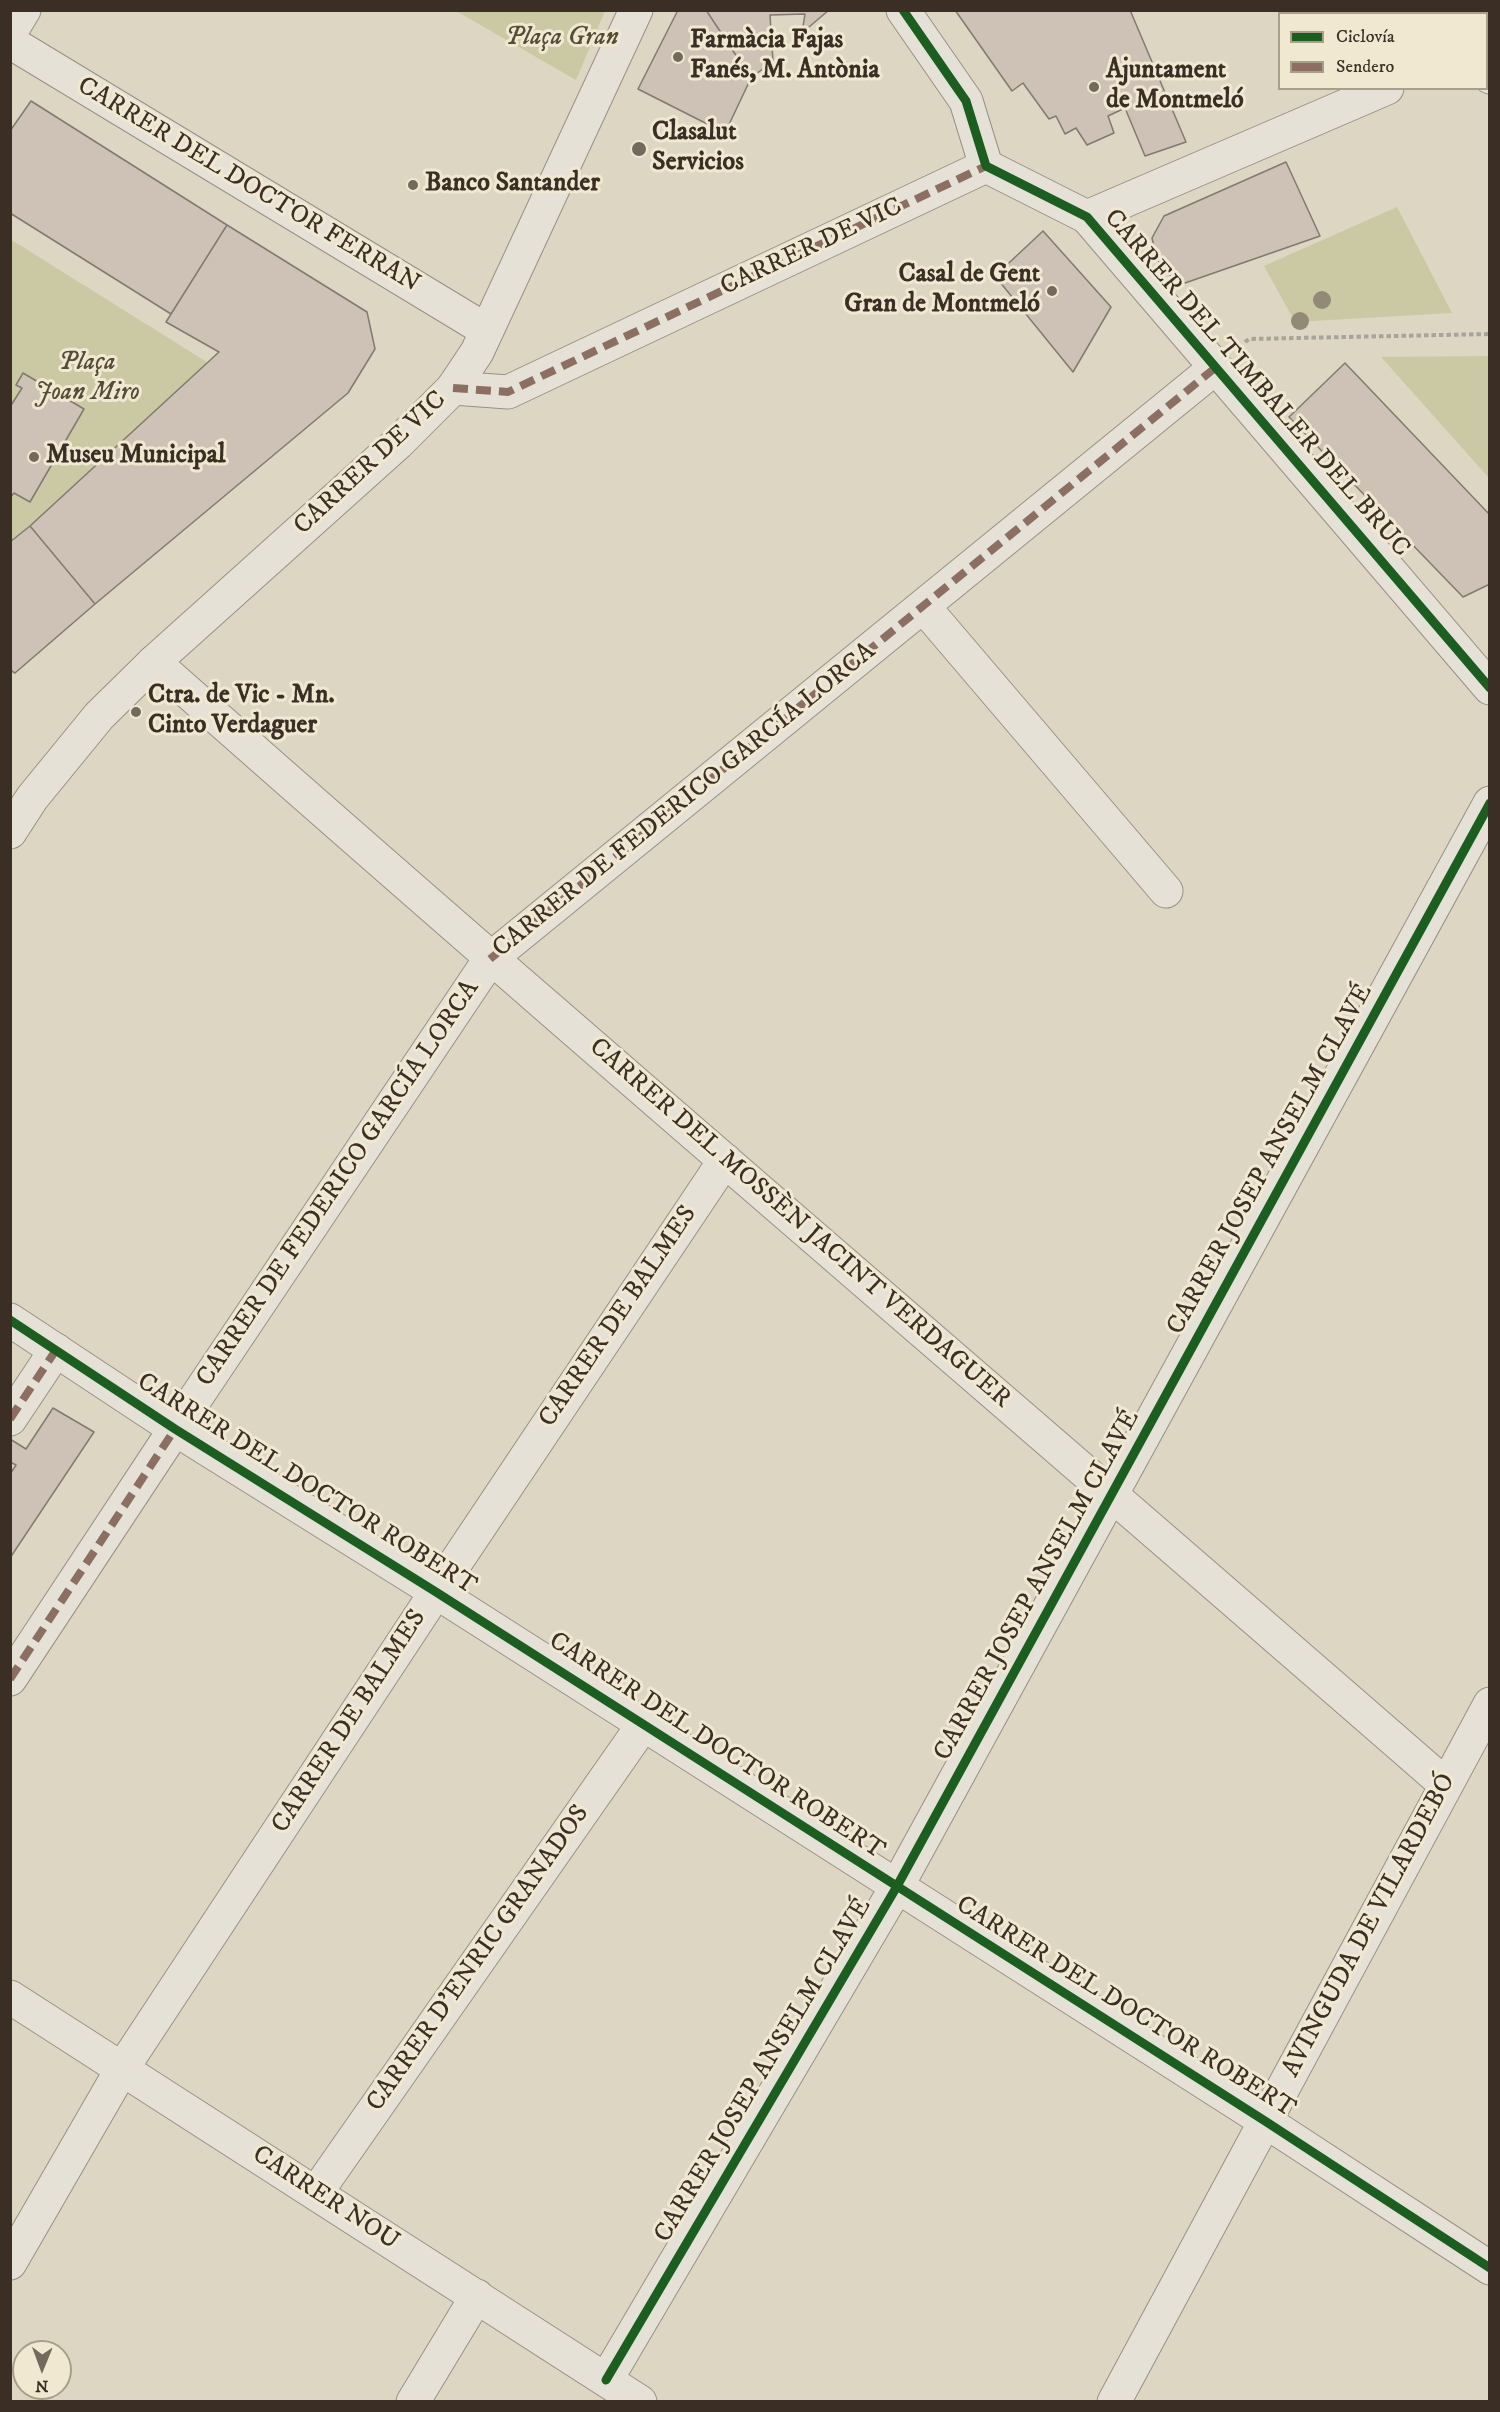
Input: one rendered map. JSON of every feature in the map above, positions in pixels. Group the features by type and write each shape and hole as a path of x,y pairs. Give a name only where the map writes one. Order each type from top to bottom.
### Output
{"street":[{"path":"10,33 24,10"},
{"path":"453,388 477,352 636,10"},
{"path":"903,10 966,101 986,166"},
{"name":"CARRER DEL DOCTOR FERRAN","path":"10,42 486,330"},
{"path":"1087,218 1383,90"},
{"name":"CARRER DEL TIMBALER DEL BRUC","path":"986,166 1087,218 1490,688"},
{"name":"CARRER DE VIC","path":"10,832 32,798 99,716 154,662 398,443 453,388 508,392 986,166"},
{"name":"CARRER DE FEDERICO GARCÍA LORCA","path":"10,1679 490,959 1215,368"},
{"path":"923,606 1166,891"},
{"name":"CARRER DEL MOSSÈN JACINT VERDAGUER","path":"154,662 490,959 1112,1494 1446,1785"},
{"name":"CARRER JOSEP ANSELM CLAVÉ","path":"606,2380 896,1888 1490,803"},
{"name":"CARRER DE BALMES","path":"10,2263 122,2068 724,1160"},
{"name":"CARRER DEL DOCTOR ROBERT","path":"10,1320 175,1430 436,1592 896,1888 1265,2121 1490,2268"},
{"path":"10,1419 56,1350"},
{"name":"AVINGUDA DE VILARDEBÓ","path":"1114,2402 1490,1704"},
{"name":"CARRER D'ENRIC GRANADOS","path":"316,2193 643,1725"},
{"name":"CARRER NOU","path":"10,1997 640,2402"},
{"path":"413,2402 477,2296"}],"path":[{"path":"1215,368 1249,339 1490,334"}],"green space":[{"name":"Plaça Gran","path":"456,11 605,11 576,80"},
{"path":"1397,207 1452,313 1295,322 1264,266"},
{"name":"Plaça Joan Miro","path":"10,239 218,369 10,545"},
{"path":"1490,356 1489,478 1381,357"}],"building":[{"path":"678,10 706,10 751,78 725,133 638,89"},
{"path":"706,10 829,10 802,33 805,14 770,15 773,61 751,78"},
{"name":"Ajuntament de Montmeló","path":"955,10 1130,10 1186,142 1145,156 1125,108 1108,116 1114,133 1087,145 1076,128 1065,134 1056,116 1049,119 1023,83 1012,91"},
{"path":"31,101 227,225 171,314 10,213 10,131"},
{"path":"1286,162 1320,236 1185,283 1165,273 1157,259 1152,238 1164,216"},
{"path":"227,225 367,312 375,349 348,393 95,604 30,526 219,352 166,322"},
{"name":"Casal de Gent Gran de Montmeló","path":"1043,231 1111,307 1073,372 995,276"},
{"path":"1345,363 1490,515 1490,584 1463,597 1289,417"},
{"name":"Museu Municipal","path":"23,373 84,409 30,502 14,493 10,498 10,407 22,388 16,385"},
{"path":"30,526 95,604 15,673 10,670 10,542"},
{"path":"53,1408 94,1432 10,1558 10,1474 16,1465 10,1462 10,1439 26,1449"}],"marked path":[{"path":"453,388 508,392 986,166"},
{"path":"490,959 1215,368"},
{"path":"10,1419 56,1350"},
{"path":"10,1679 175,1429"}],"cycle path":[{"path":"903,10 966,101 986,166 1087,217 1490,688"},
{"path":"606,2380 896,1888 1490,803"},
{"path":"10,1320 175,1429 436,1592 1265,2121 1490,2268"}],"place":[{"name":"Farmàcia Fajas Fanés, M. Antònia","path":"678,57"},
{"name":"Ajuntament de Montmeló","path":"1094,87"},
{"name":"Clasalut Servicios","path":"639,149"},
{"name":"Banco Santander","path":"413,185"},
{"name":"Casal de Gent Gran de Montmeló","path":"1052,291"},
{"name":"Museu Municipal","path":"34,457"},
{"name":"Ctra. de Vic - Mn. Cinto Verdaguer","path":"136,712"}]}
